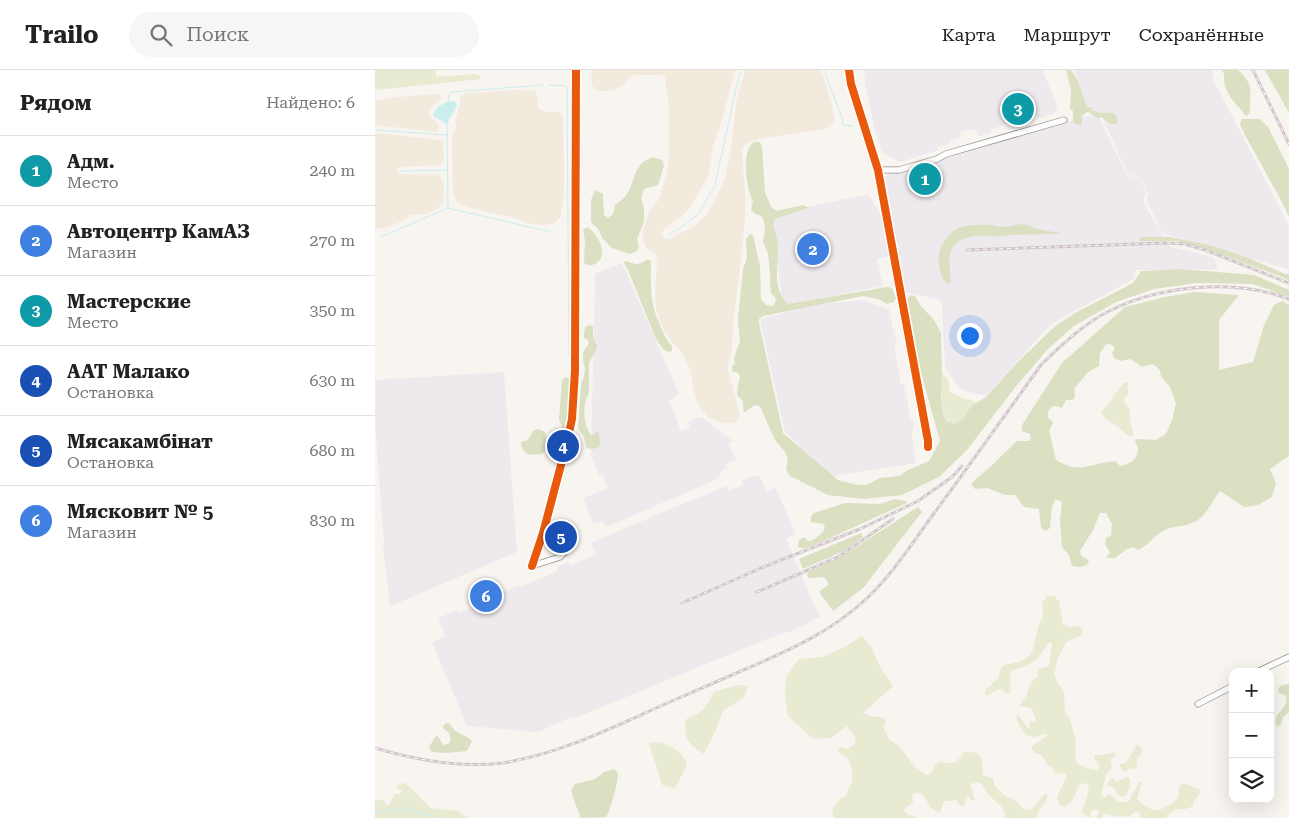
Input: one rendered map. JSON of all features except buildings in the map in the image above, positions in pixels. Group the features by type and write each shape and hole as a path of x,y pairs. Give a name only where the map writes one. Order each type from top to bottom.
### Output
{"street":[{"path":"543,533 564,544 565,552 560,557 532,566 565,454 574,404 576,70"},
{"path":"849,70 851,84 878,170 928,447"},
{"path":"878,170 899,170 937,160 947,154 1064,120"},
{"path":"1266,668 1289,657"},
{"path":"1198,704 1229,688"}],"shaded area":[{"path":"591,70 735,70 713,147 708,177 692,205 684,214 663,230 662,235 665,239 672,238 696,225 707,214 717,196 725,179 731,151 736,103 745,70 821,70 835,118 833,123 826,129 750,141 744,146 742,151 745,222 732,349 728,362 728,371 740,415 737,421 723,423 709,418 701,409 695,396 689,366 682,353 663,329 656,309 657,261 655,253 646,247 643,240 643,231 649,212 659,199 669,157 669,109 665,77 660,75 630,76 623,86 612,91 597,91 592,85"},
{"path":"864,70 1042,70 1057,108 1054,113 1039,119 1036,115 991,128 991,132 979,136 976,129 960,132 961,137 937,147 938,150 900,162 882,152 875,130"},
{"path":"1074,70 1212,70 1214,75 1212,77 1289,226 1289,269 1163,234 1146,200 1148,195 1140,178 1128,174 1099,111 1089,114"},
{"path":"517,90 535,91 538,107 541,110 558,112 563,117 564,189 561,215 552,224 527,223 467,207 455,199 453,192 452,139 456,128 455,121 460,97 468,93"},
{"path":"441,95 440,101 429,109 429,113 430,117 439,125 437,131 375,125 375,101"},
{"path":"1097,113 1127,175 1140,179 1146,194 1143,201 1169,246 1214,258 1218,269 1136,270 1133,279 1053,323 986,396 962,390 945,367 942,305 939,300 903,291 885,176"},
{"path":"375,133 440,140 443,143 443,164 400,167 397,169 399,174 438,175 442,178 444,182 441,206 426,214 411,215 403,221 385,228 375,229"},
{"path":"868,194 882,216 889,256 877,259 883,286 789,304 782,300 771,215"},
{"path":"622,263 679,394 669,401 681,431 690,427 688,422 700,417 703,418 733,441 729,444 736,460 726,464 728,468 721,471 720,478 606,527 603,521 593,524 583,498 608,488 603,476 608,473 599,476 591,456 595,274"},
{"path":"861,300 889,309 897,345 894,346 901,385 904,384 911,421 913,421 914,429 911,430 916,463 832,476 785,432 760,319 815,305"},
{"path":"504,372 517,552 391,606 383,548 375,421 375,380"},
{"path":"759,476 767,491 776,489 795,531 793,535 786,539 816,609 821,616 792,631 772,637 575,718 571,717 539,732 467,726 432,642 446,636 438,618 458,610 459,613 478,605 477,598 489,593 493,602 499,598 498,595 558,571 557,567 568,562 570,566 596,554 591,543 727,486 729,491 743,485 742,480"}],"green space":[{"path":"375,70 435,70 436,77 475,74 480,76 481,79 375,90"},
{"path":"1066,70 1071,70 1078,81 1087,107 1091,107 1093,111 1114,114 1118,121 1116,124 1110,124 1102,117 1097,118 1089,112 1082,116 1081,125 1073,122 1073,111 1070,109 1071,90"},
{"path":"1222,70 1238,70 1247,81 1250,90 1250,113 1246,116 1226,90"},
{"path":"1265,70 1289,70 1289,113"},
{"path":"1242,119 1260,119 1268,127 1289,169 1289,217 1245,135 1240,124"},
{"path":"754,142 760,142 762,147 765,193 771,207 777,211 803,205 808,207 775,219 774,222 778,247 777,282 782,297 788,304 887,287 892,288 896,298 894,302 887,304 878,299 863,296 763,316 759,319 783,433 838,480 857,485 866,485 880,478 899,476 929,461 940,441 920,369 907,298 911,295 915,296 921,306 934,320 941,333 941,398 943,413 946,421 955,424 973,406 985,398 1055,326 1077,312 1133,283 1141,271 1181,269 1254,275 1289,290 1289,297 1253,284 1197,283 1154,289 1116,302 1074,326 1048,349 1017,385 967,450 939,477 902,495 864,499 828,495 790,476 786,469 788,458 775,440 760,406 755,405 745,412 743,411 743,401 737,395 740,376 737,372 732,372 732,366 735,364 734,358 740,341 738,320 743,269 747,258 746,239 750,234 753,235 760,266 761,299 766,305 774,306 776,299 771,293 768,254 763,241 765,232 764,221 761,216 754,213 751,209 753,202 747,180 746,162 747,153"},
{"path":"652,157 662,160 664,166 658,185 644,189 641,198 644,207 644,222 637,239 639,247 636,252 629,254 612,248 591,222 591,200 595,190 603,194 604,215 608,218 613,214 615,205 626,195 635,174 643,162"},
{"path":"1021,224 1061,234 976,236 964,239 953,246 949,262 951,281 949,284 945,281 939,263 940,249 945,240 955,230 974,225 1002,227"},
{"path":"587,227 595,234 602,248 601,258 597,263 591,265 585,264 584,261 585,241 583,230"},
{"path":"1141,237 1170,237 1213,246 1289,274 1289,281 1203,248 1177,241 1139,241"},
{"path":"646,260 651,262 651,294 656,316 672,346 672,351 668,352 663,349 656,339 624,263 625,261 638,264"},
{"path":"1194,292 1239,295 1219,320 1219,370 1253,362 1264,325 1274,305 1282,301 1289,305 1289,456 1270,469 1276,483 1272,497 1258,505 1244,507 1220,491 1205,514 1197,521 1165,530 1141,548 1137,550 1134,547 1127,549 1115,558 1107,558 1110,553 1105,544 1106,538 1111,536 1112,524 1106,513 1100,513 1093,530 1080,551 1081,555 1089,561 1087,565 1080,567 1072,566 1069,555 1062,547 1060,520 1062,503 1059,500 1055,500 1052,507 1050,528 1045,531 1041,528 1039,509 1024,507 1015,495 1005,495 987,488 975,489 971,484 1017,441 1029,441 1031,438 1030,434 1022,431 1022,425 1062,363 1125,307","holes":["1106,344 1112,345 1115,349 1112,353 1114,358 1120,361 1131,359 1142,367 1152,364 1157,367 1161,377 1170,387 1176,403 1172,420 1166,434 1156,440 1136,439 1138,453 1127,464 1120,466 1115,461 1085,467 1072,467 1056,460 1049,430 1053,423 1048,418 1048,412 1051,407 1062,408 1066,400 1073,400 1075,396 1074,389 1088,372 1099,366 1100,353"]},
{"path":"593,326 593,337 597,346 589,363 589,393 585,403 585,421 589,432 592,436 599,431 599,447 593,449 586,447 584,437 578,429 581,384 585,368 583,352 589,343 584,338 584,334 585,327"},
{"path":"942,374 948,379 950,392 976,403 971,407 964,420 955,424 946,421 944,415 941,398"},
{"path":"566,377 570,379 571,385 566,428 563,430 559,419 562,380"},
{"path":"1125,382 1128,383 1128,395 1124,401 1130,409 1133,436 1126,435 1120,428 1106,419 1101,412"},
{"path":"538,429 545,432 546,449 542,454 527,454 521,446 521,442 528,440 533,431"},
{"path":"895,499 906,501 907,503 811,546 798,547 799,540 806,538 807,541 811,541 821,534 825,527 824,524 811,522 811,516 814,513 845,503 880,504"},
{"path":"918,507 922,512 863,588 833,611 819,592 829,584 824,577 808,578 807,573 839,558"},
{"path":"861,533 863,537 844,551 803,569 799,559"},
{"path":"1047,596 1054,596 1059,601 1063,625 1079,626 1083,629 1082,635 1066,642 1058,658 1054,674 1064,691 1065,712 1070,720 1076,740 1075,756 1077,763 1086,768 1097,770 1100,766 1095,760 1094,755 1115,752 1116,755 1111,760 1112,767 1106,775 1101,796 1106,797 1108,794 1118,802 1128,802 1140,781 1142,782 1137,799 1149,808 1159,810 1177,800 1179,786 1183,783 1199,789 1200,793 1193,802 1193,806 1177,809 1166,818 1141,818 1140,812 1136,811 1129,817 1118,815 1115,817 1107,814 1103,815 1102,818 1096,818 1099,812 1094,809 1091,811 1090,817 1087,817 1081,811 1086,801 1089,787 1081,783 1068,805 1065,807 1059,805 1057,797 1067,776 1065,773 1055,774 1044,758 1034,752 1031,747 1048,735 1029,736 1021,727 1016,717 1018,715 1028,728 1030,728 1029,722 1034,722 1036,719 1032,709 1020,705 1028,693 1028,688 1032,681 1038,676 1038,669 1049,665 1052,643 1048,643 1041,655 1032,663 1012,671 1010,675 1010,694 1001,689 985,695 985,690 999,678 1000,670 1004,665 1019,662 1030,655 1039,624 1043,617 1042,603"},
{"path":"862,636 872,648 880,667 893,686 863,713 885,718 886,724 883,727 890,740 899,746 915,767 927,775 931,774 934,766 940,761 954,763 964,752 971,752 979,754 981,757 983,775 993,778 995,786 1004,795 1016,801 1023,809 1031,810 1046,793 1048,797 1038,812 1037,818 1006,817 1002,807 980,782 970,784 975,800 972,801 969,796 964,806 960,805 956,800 944,801 940,812 931,807 922,793 915,793 912,796 913,803 906,807 904,811 918,818 835,818 832,814 834,808 846,796 852,780 850,762 838,750 840,747 848,749 854,745 856,738 847,726 831,738 813,739 788,716 785,696 786,677 799,659 822,657 843,648"},
{"path":"737,685 748,686 744,697 723,711 704,754 690,744 687,737 685,720 703,709 714,692"},
{"path":"1289,685 1289,712 1283,717 1279,726 1276,725 1276,720 1285,705 1286,696 1278,692 1278,690 1281,686"},
{"path":"447,723 454,730 472,741 467,751 432,752 429,747 435,737 438,736 443,745 451,741 449,733 443,728 444,724"},
{"path":"660,742 677,750 687,765 675,788 662,785 649,743"},
{"path":"1139,745 1142,753 1137,758 1137,766 1134,769 1128,768 1127,771 1123,772 1120,764 1126,763 1136,746"},
{"path":"614,769 618,773 617,783 606,817 581,818 571,790 575,784 595,779 604,772"},
{"path":"1127,777 1130,778 1129,789 1128,793 1124,796 1120,796 1116,793 1115,788 1107,784 1110,779 1114,778 1116,782"},
{"path":"404,783 431,808 458,811 467,818 375,818 375,801 381,799 386,805 390,804 394,794 399,794 403,790 396,787"}],"water":[{"path":"449,101 456,102 457,105 447,124 433,116 441,105"}],"waterway":[{"path":"668,235 699,213 715,185 741,70"},
{"path":"824,70 843,125 852,126"},
{"path":"448,103 449,94 452,92 542,85"},
{"path":"549,85 566,86 567,88 569,355"},
{"path":"381,237 448,208 447,124"},
{"path":"375,130 447,135"},
{"path":"402,171 446,170"},
{"path":"448,208 551,232"},
{"path":"375,813 401,809 439,818"}],"railway":[{"path":"1253,70 1289,144"},
{"path":"967,250 1166,243 1185,244 1289,283"},
{"path":"375,748 406,756 454,764 502,763 524,759 589,738 795,647 839,621 865,600 884,580 909,549 1041,365 1084,327 1100,316 1143,298 1193,288 1243,288 1267,292 1289,299"},
{"path":"682,603 761,568 860,529 918,501 952,477 962,466"},
{"path":"757,592 838,557 893,519"}],"cycle path":[{"path":"532,566 543,533 572,419 575,371 576,70"},
{"path":"849,70 851,84 878,170 928,447"}],"place":[{"name":"Мастерские","path":"1018,109"},
{"name":"Адм.","path":"925,179"},
{"name":"Автоцентр КамАЗ","path":"813,249"},
{"name":"ААТ Малако","path":"563,446"},
{"name":"Мясакамбінат","path":"561,537"},
{"name":"Мясковит № 5","path":"486,596"}]}
